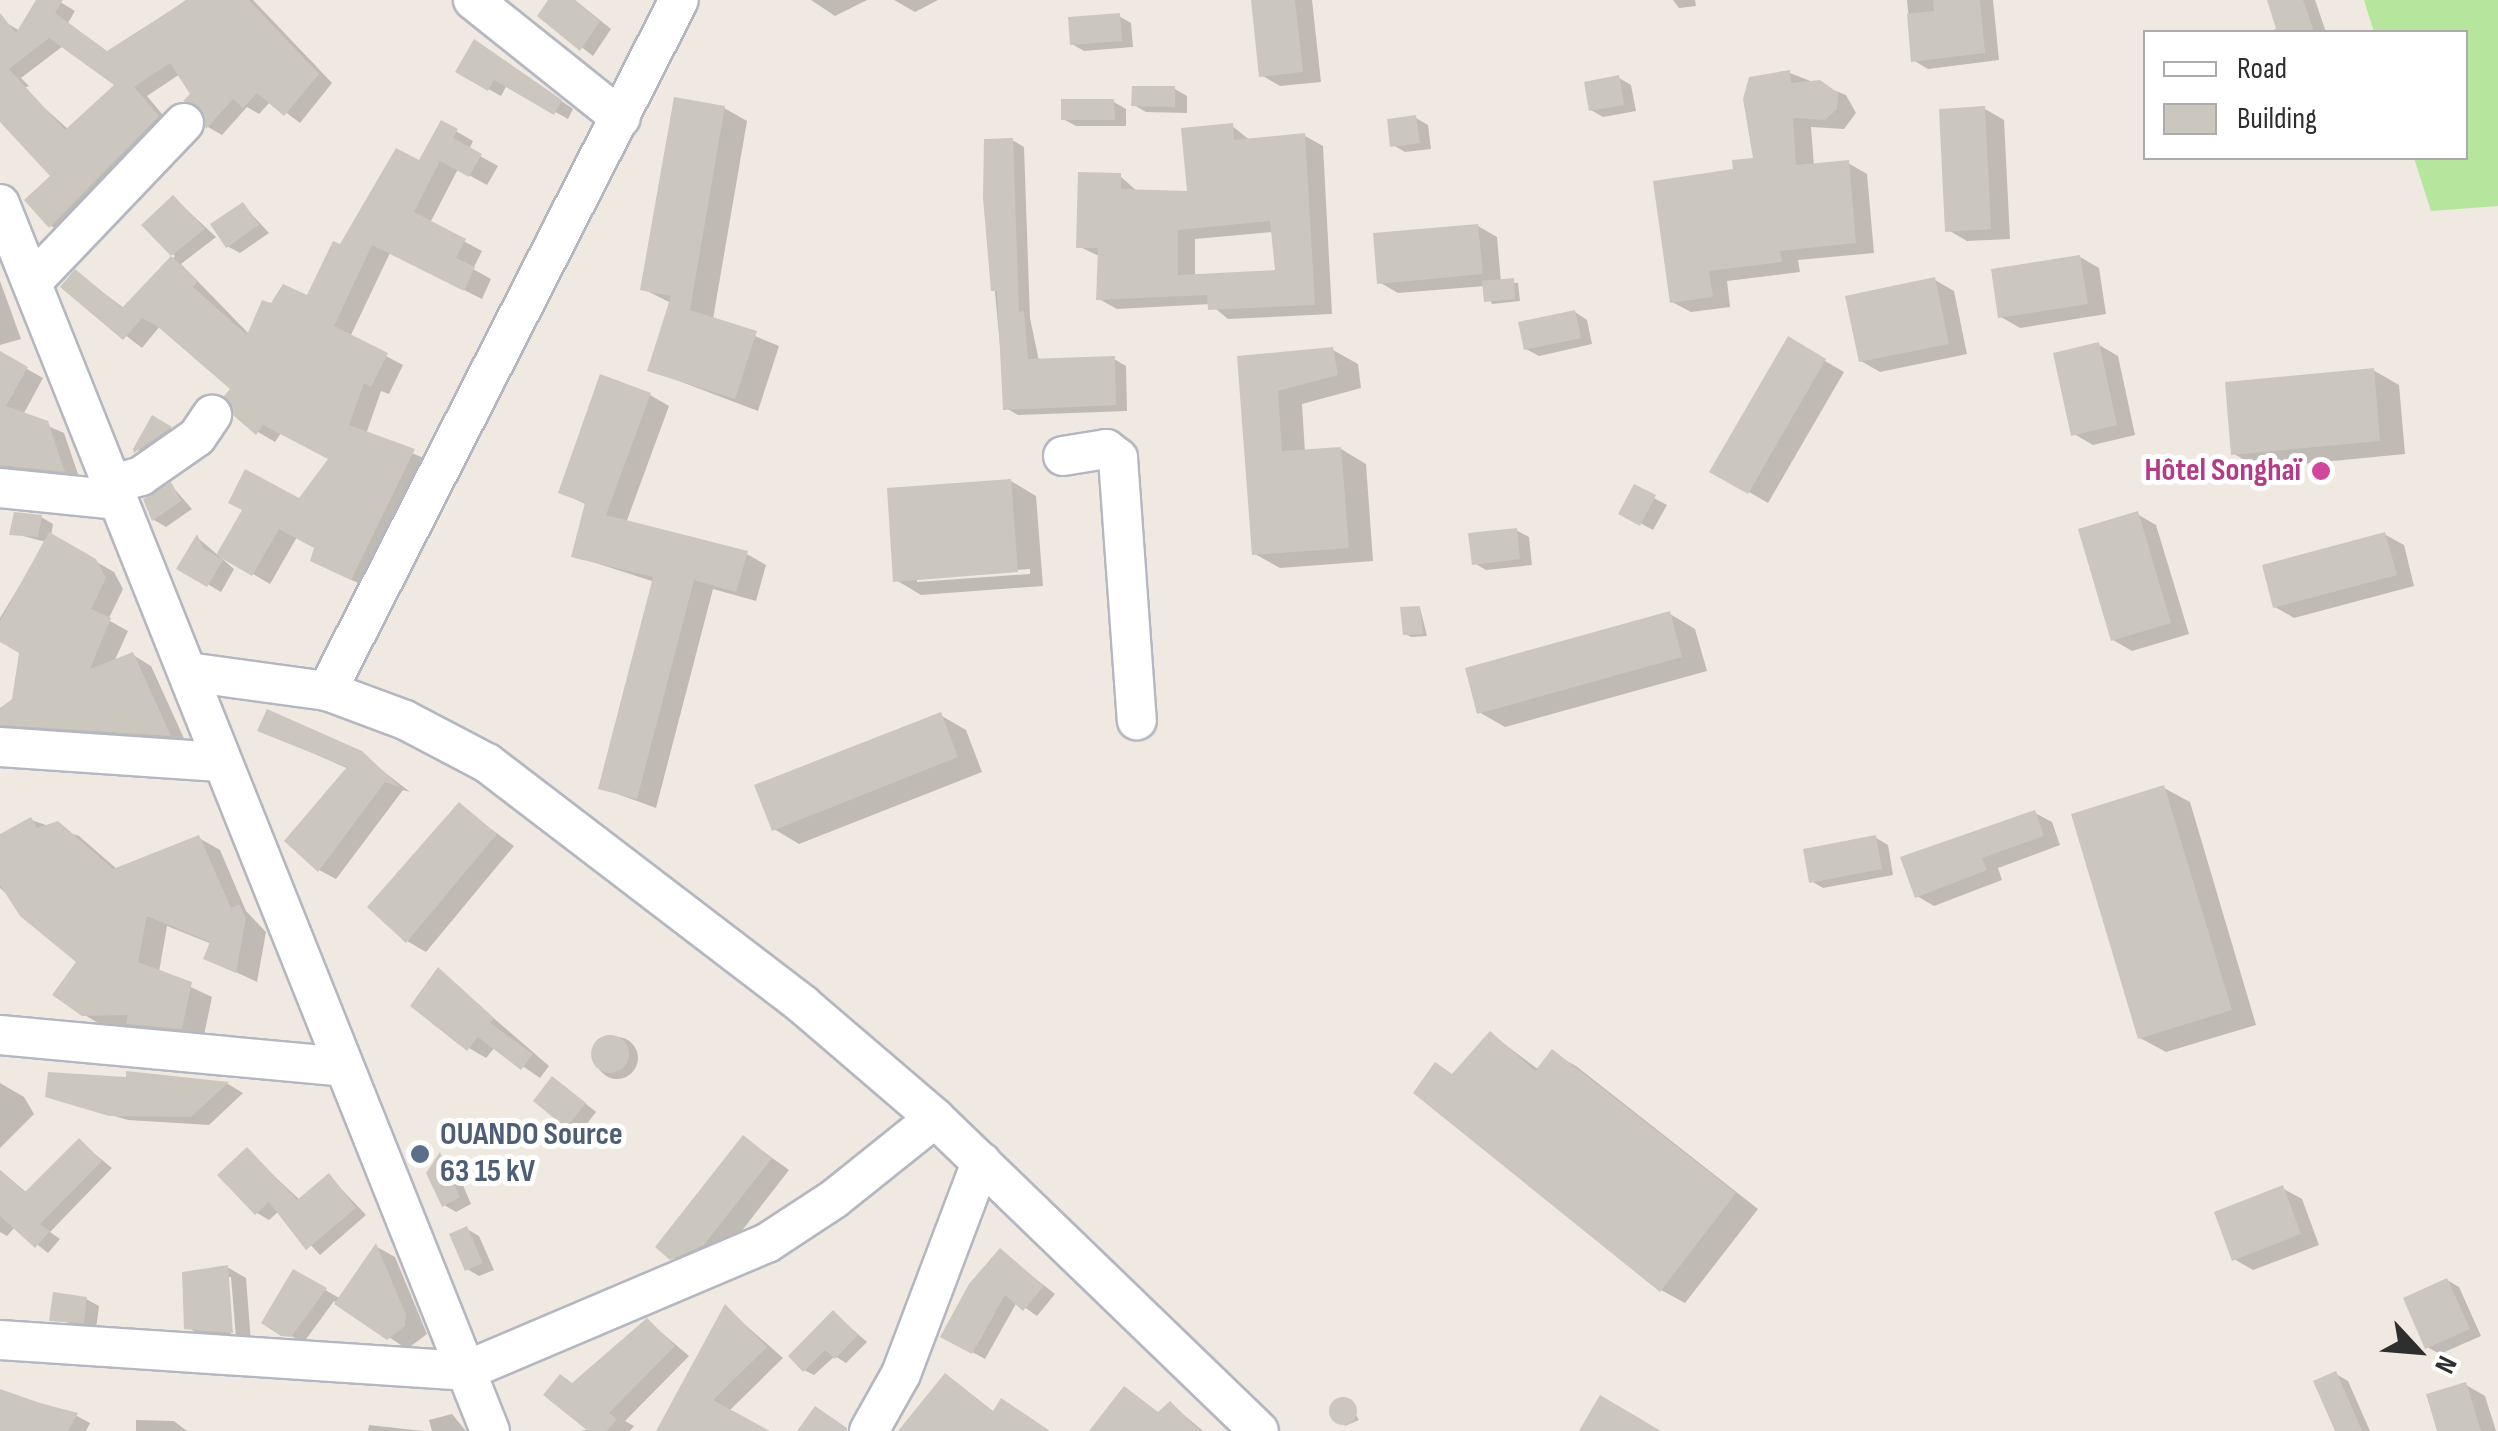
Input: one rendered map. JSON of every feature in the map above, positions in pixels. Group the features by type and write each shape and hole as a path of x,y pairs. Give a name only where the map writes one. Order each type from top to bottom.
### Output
{"street":[{"path":"473,0 622,118"},
{"path":"327,691 679,0"},
{"path":"32,282 184,122"},
{"path":"1,207 188,672 219,762 490,1431"},
{"path":"0,488 115,492 197,437 212,415"},
{"path":"1063,456 1106,449 1118,458 1138,720"},
{"path":"188,672 327,691 405,720 487,764 802,1004 935,1118 1258,1431"},
{"path":"0,747 219,762"},
{"path":"0,1035 342,1067"},
{"path":"0,1340 465,1371 767,1243 834,1200 935,1118"},
{"path":"869,1431 900,1374 982,1162"}],"green space":[{"path":"2364,0 2498,0 2498,206 2431,211 2415,160 2468,160 2468,30 2373,30"}],"building":[{"path":"36,0 63,0 55,13 107,51 187,0 249,0 319,74 284,116 257,93 243,108 233,99 206,129 200,108 183,101 190,94 170,63 134,87 159,116 49,228 24,200 50,176 0,122 0,13 16,33","holes":["49,38 114,85 65,130 9,69"]},
{"path":"548,0 575,0 600,21 580,51 537,16"},
{"path":"1251,0 1295,0 1303,72 1259,77"},
{"path":"1933,0 1980,0 1985,53 1911,62 1907,14 1934,11"},
{"path":"2267,0 2303,0 2313,30 2276,30"},
{"path":"1120,13 1122,41 1070,45 1068,17"},
{"path":"474,39 562,100 554,115 494,80 488,91 455,72"},
{"path":"1790,70 1791,83 1820,80 1838,93 1837,109 1825,120 1793,118 1796,165 1849,160 1856,243 1780,251 1782,262 1709,271 1713,297 1670,303 1653,181 1733,169 1732,160 1753,158 1743,99 1749,77"},
{"path":"1619,75 1624,105 1589,111 1584,82"},
{"path":"1132,86 1175,86 1175,107 1131,106"},
{"path":"674,97 725,106 690,310 757,331 735,399 647,371 671,296 640,290"},
{"path":"1061,99 1114,99 1115,120 1061,120"},
{"path":"1985,106 1991,229 1945,232 1939,109"},
{"path":"1416,115 1420,143 1390,147 1387,119"},
{"path":"441,120 458,129 453,138 482,154 469,177 440,161 414,212 466,239 456,258 475,267 464,291 372,245 334,326 388,353 371,387 364,383 349,425 415,449 351,580 310,561 314,548 279,529 252,576 216,555 242,510 228,503 245,469 299,498 328,459 263,425 256,435 234,416 224,396 230,389 157,326 142,318 123,340 60,287 75,269 122,308 171,256 198,281 193,287 247,335 262,300 271,303 283,284 307,295 333,241 340,244 396,148 419,160"},
{"path":"1233,123 1234,140 1305,133 1315,305 1208,310 1207,295 1096,300 1098,248 1076,248 1078,172 1121,173 1121,189 1187,191 1181,128","holes":["1270,221 1275,270 1178,275 1178,230"]},
{"path":"1013,138 1019,312 1024,311 1028,359 1115,356 1116,405 1003,410 997,291 991,291 983,198 984,139"},
{"path":"173,195 205,229 171,256 141,225"},
{"path":"243,202 259,225 226,248 210,224"},
{"path":"1478,224 1483,274 1377,284 1373,233"},
{"path":"2080,255 2088,304 1998,318 1991,269"},
{"path":"1935,277 1949,344 1859,362 1845,296"},
{"path":"1514,278 1515,299 1484,302 1482,281"},
{"path":"1575,310 1581,338 1524,350 1518,322"},
{"path":"1788,336 1826,359 1748,494 1709,472"},
{"path":"2099,342 2117,425 2071,436 2053,353"},
{"path":"1333,347 1338,375 1278,391 1282,451 1341,447 1349,548 1252,555 1237,356"},
{"path":"0,351 28,367 6,406 48,421 65,472 0,465"},
{"path":"2374,368 2380,441 2231,455 2225,382"},
{"path":"600,374 651,393 606,515 748,551 736,592 694,580 637,799 598,789 653,577 571,557 585,503 558,493"},
{"path":"152,415 172,427 134,453 133,449"},
{"path":"1011,479 1018,572 893,582 887,488"},
{"path":"171,482 181,501 152,521 143,499"},
{"path":"1634,484 1656,495 1640,526 1618,514"},
{"path":"2138,511 2171,623 2111,641 2078,529"},
{"path":"14,512 42,515 38,537 9,535"},
{"path":"1517,528 1520,559 1472,565 1468,533"},
{"path":"49,532 96,559 106,578 91,609 111,618 90,669 133,652 171,736 0,725 0,708 12,699 19,653 0,642 0,621"},
{"path":"2385,532 2397,575 2273,608 2262,565"},
{"path":"197,534 203,548 223,560 207,587 176,569"},
{"path":"1420,606 1423,634 1403,635 1400,607"},
{"path":"1670,611 1682,657 1477,714 1465,668"},
{"path":"267,709 362,751 400,787 385,782 318,872 284,841 347,767 257,731"},
{"path":"941,712 958,757 772,831 754,785"},
{"path":"2164,785 2232,1010 2138,1039 2071,814"},
{"path":"459,802 497,834 406,943 367,907"},
{"path":"2035,810 2044,836 1982,858 1987,870 1915,898 1900,857"},
{"path":"31,817 37,828 58,821 113,869 199,835 231,908 239,904 246,918 236,973 203,959 210,942 147,916 138,962 192,982 182,1029 126,1024 128,1015 82,1016 52,995 76,962 20,916 0,885 0,834"},
{"path":"1876,835 1882,869 1809,883 1803,849"},
{"path":"438,967 494,1018 490,1023 533,1054 521,1070 478,1037 467,1051 410,1006"},
{"path":"1490,1031 1535,1071 1552,1049 1736,1193 1660,1292 1413,1093 1435,1062 1452,1074"},
{"path":"610,1035 624,1040 629,1054 624,1068 610,1073 596,1068 591,1054 596,1040"},
{"path":"126,1071 229,1082 191,1117 109,1116 45,1097 48,1072 126,1077"},
{"path":"552,1076 586,1103 566,1128 533,1101"},
{"path":"743,1135 772,1158 704,1245 670,1260 655,1247"},
{"path":"79,1138 102,1161 40,1224 50,1231 35,1248 0,1216 0,1170 25,1192"},
{"path":"247,1147 297,1200 329,1173 356,1208 306,1250 269,1202 255,1215 217,1175"},
{"path":"440,1152 460,1197 442,1207 426,1173"},
{"path":"2283,1185 2301,1234 2232,1261 2214,1212"},
{"path":"467,1226 483,1263 465,1271 449,1234"},
{"path":"376,1243 406,1315 405,1326 387,1340 334,1304"},
{"path":"1000,1248 1044,1286 1023,1311 1005,1295 972,1354 940,1337 969,1284"},
{"path":"228,1265 233,1333 184,1329 182,1272"},
{"path":"293,1269 327,1288 291,1337 281,1336 261,1323"},
{"path":"2447,1278 2470,1329 2425,1349 2403,1298"},
{"path":"53,1292 87,1297 84,1323 49,1321"},
{"path":"725,1304 767,1347 713,1400 770,1431 656,1431"},
{"path":"833,1310 858,1335 835,1359 825,1350 803,1372 788,1356"},
{"path":"647,1318 675,1346 609,1413 617,1419 607,1431 588,1431 543,1395 560,1374 572,1383"},
{"path":"2336,1371 2362,1431 2335,1431 2313,1381"},
{"path":"945,1373 993,1411 1001,1398 1050,1431 898,1431"},
{"path":"2466,1382 2481,1431 2437,1431 2426,1394"},
{"path":"1124,1386 1158,1412 1170,1401 1200,1431 1089,1431"},
{"path":"0,1389 78,1413 68,1431 0,1431"},
{"path":"1600,1395 1661,1431 1579,1431"},
{"path":"1343,1397 1353,1401 1357,1411 1353,1421 1343,1425 1333,1421 1329,1411 1333,1401"},
{"path":"815,1406 847,1428 847,1431 797,1431"}],"place":[{"name":"Hôtel Songhaï","path":"2321,471"},
{"name":"OUANDO Source 63 15 kV","path":"420,1154"}]}
